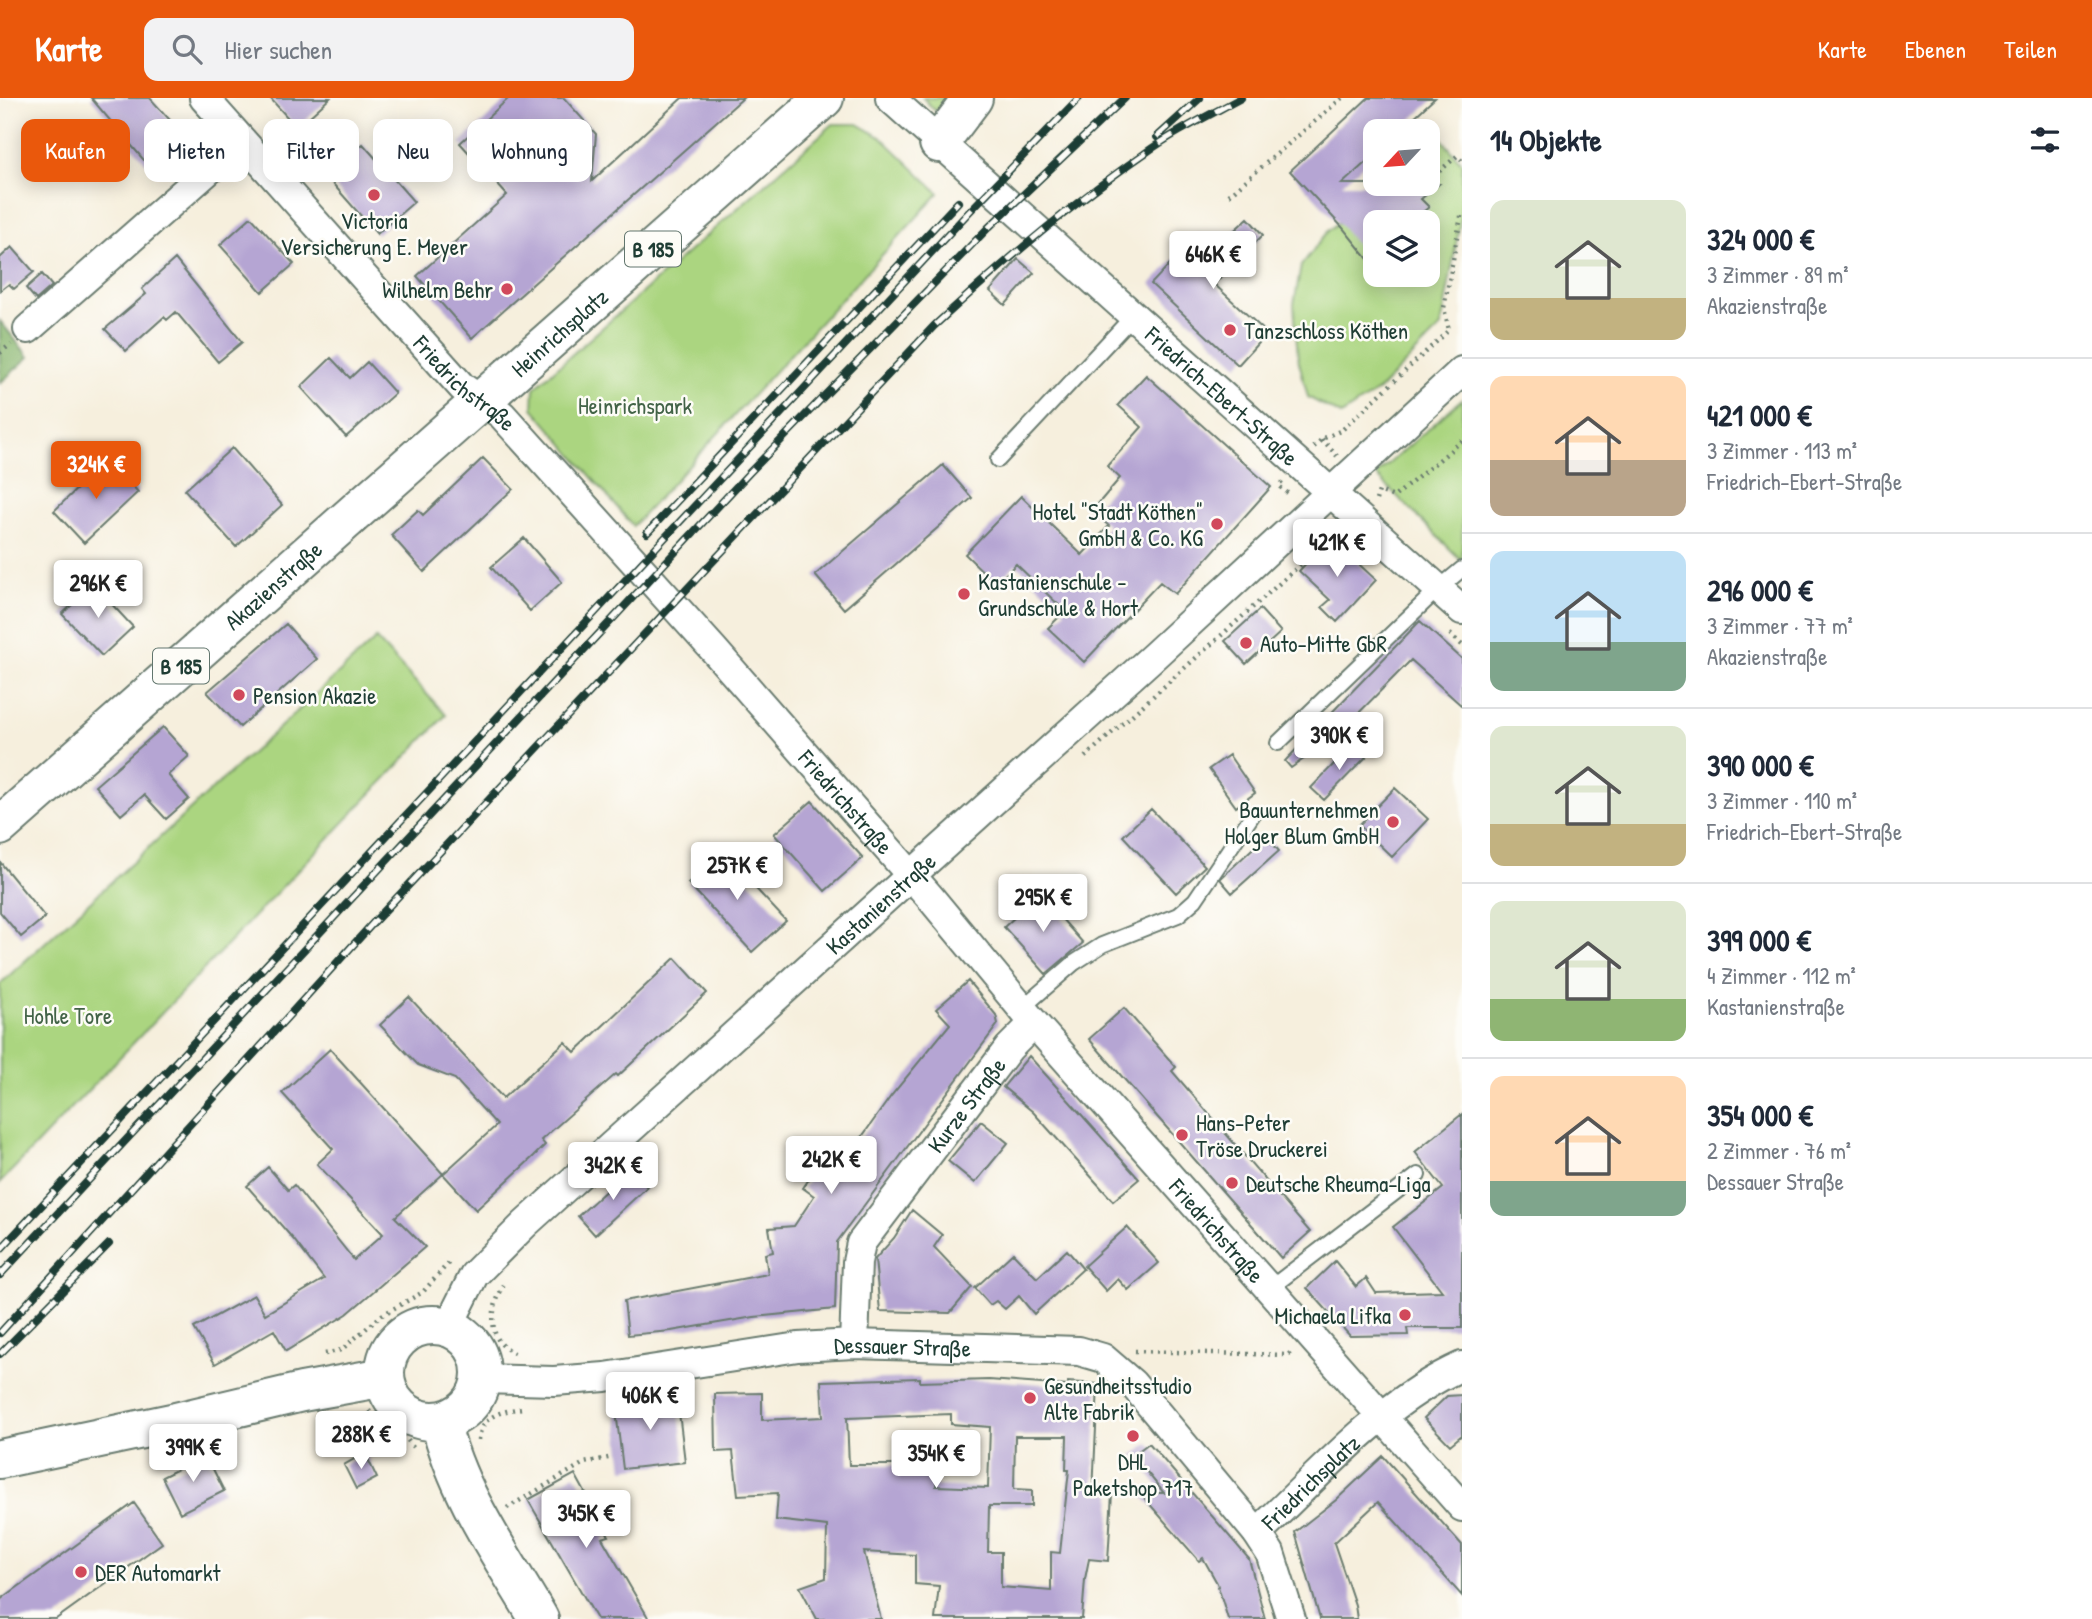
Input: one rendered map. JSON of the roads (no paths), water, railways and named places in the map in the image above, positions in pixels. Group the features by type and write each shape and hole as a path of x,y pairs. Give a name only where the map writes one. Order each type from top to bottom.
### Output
{"main road":[{"name":"Heinrichsplatz","path":"483,401 824,98"},
{"path":"939,143 973,98"},
{"name":"Akazienstraße","path":"0,826 483,401"},
{"path":"427,1325 448,1327 464,1336 476,1351 480,1360 481,1379 474,1399 459,1413 440,1421 418,1419 408,1414 392,1398 385,1377 388,1356 392,1347 407,1332 427,1325"},
{"path":"0,1459 302,1392 385,1377"},
{"path":"440,1421 451,1458 467,1495 539,1619"}],"street":[{"name":"Friedrichstraße","path":"204,98 223,119"},
{"name":"Friedrich-Ebert-Straße","path":"890,98 1462,610"},
{"name":"Friedrichstraße","path":"249,149 462,387 509,423 714,650 1028,1015 1462,1507"},
{"path":"28,329 195,182"},
{"name":"Kastanienstraße","path":"448,1327 474,1275 493,1254 1135,674 1462,371"},
{"name":"Kurze Straße","path":"854,1344 857,1262 861,1243 1009,1048 1028,1015"},
{"name":"Dessauer Straße","path":"481,1379 554,1381 606,1377 798,1347 854,1344 1053,1349 1079,1351 1103,1358"},
{"name":"Friedrichsplatz","path":"1103,1358 1132,1383 1257,1533 1382,1417"},
{"path":"1382,1417 1425,1384 1462,1366"},
{"path":"1257,1533 1270,1553 1291,1619"}],"lane":[{"path":"998,460 1133,316"},
{"path":"1278,743 1462,569"},
{"path":"1028,1015 1074,963 1102,945 1178,915 1195,900 1253,814"},
{"path":"1269,1289 1418,1175"}],"railway":[{"path":"0,1250 969,212 1079,98"},
{"path":"0,1275 750,472 988,228 1125,98"},
{"path":"1157,137 1200,98"},
{"path":"0,1333 374,922 934,326 1036,236 1089,194 1167,138 1241,98"},
{"path":"647,533 958,202"},
{"path":"0,1354 109,1244"}],"place":[{"name":"Victoria Versicherung E. Meyer","path":"374,195"},
{"name":"Wilhelm Behr","path":"507,289"},
{"name":"Tanzschloss Köthen","path":"1230,330"},
{"name":"Hotel \"Stadt Köthen\" GmbH & Co. KG","path":"1217,524"},
{"name":"Kastanienschule - Grundschule & Hort","path":"964,594"},
{"name":"Auto-Mitte GbR","path":"1246,643"},
{"name":"Pension Akazie","path":"239,695"},
{"name":"Bauunternehmen Holger Blum GmbH","path":"1393,822"},
{"name":"Hans-Peter Tröse Druckerei","path":"1182,1135"},
{"name":"Deutsche Rheuma-Liga","path":"1232,1183"},
{"name":"Michaela Lifka","path":"1405,1315"},
{"name":"Gesundheitsstudio Alte Fabrik","path":"1030,1398"},
{"name":"DHL Paketshop 717","path":"1133,1436"},
{"name":"DER Automarkt","path":"81,1572"}],"park label":[{"name":"Heinrichspark","path":"635,405"},
{"name":"Hohle Tore","path":"68,1015"}]}
